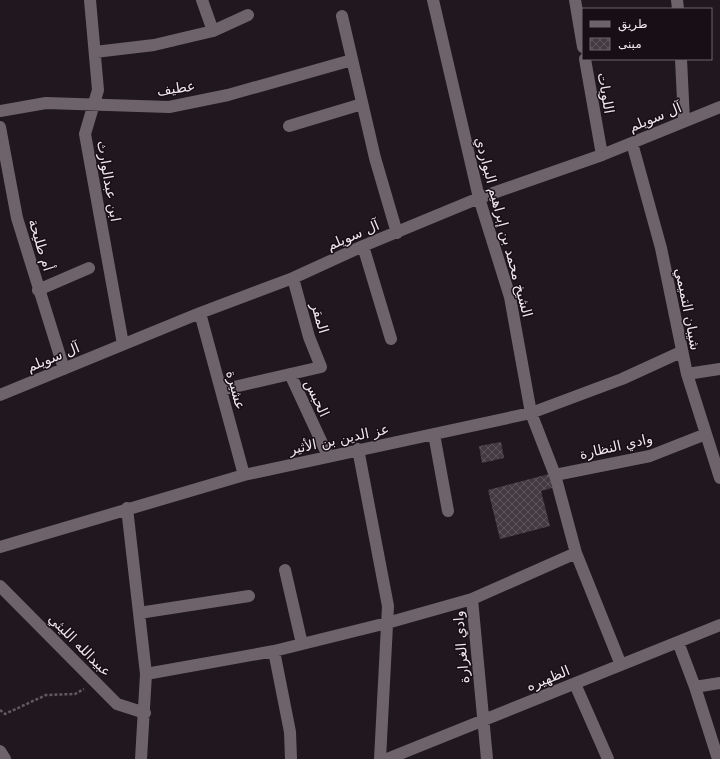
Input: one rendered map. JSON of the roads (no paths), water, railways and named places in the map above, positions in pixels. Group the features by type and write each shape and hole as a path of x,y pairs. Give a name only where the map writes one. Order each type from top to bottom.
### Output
{"street":[{"name":"ابن عبدالوارث","path":"90,0 98,90 85,134 123,344"},
{"path":"202,0 212,31"},
{"name":"الشيخ محمد بن إبراهيم البواردي","path":"434,0 479,198 510,297 531,413 555,475 576,553 621,665"},
{"path":"575,0 582,41"},
{"path":"95,52 154,45 212,31 248,15"},
{"path":"342,16 375,158 397,233"},
{"name":"عطيف","path":"0,111 46,103 169,107 228,95 352,60"},
{"name":"اللويات","path":"585,60 602,156"},
{"path":"681,60 684,122"},
{"path":"289,126 362,104"},
{"name":"آل سويلم","path":"0,395 200,313 293,278 363,246 479,198 602,156 720,107"},
{"name":"أم طليحة","path":"0,127 16,218 64,369"},
{"name":"شيبان التميمي","path":"632,143 661,248 686,374 720,478"},
{"path":"363,246 390,339"},
{"path":"38,290 89,268"},
{"name":"المقر","path":"290,374 321,367 309,337 293,278"},
{"name":"عشيرة","path":"200,313 244,475"},
{"name":"عز الدين بن الأثير","path":"0,547 127,508 244,475 358,449 531,413 622,379 681,352"},
{"path":"686,374 720,368"},
{"path":"221,390 290,374"},
{"name":"الحبس","path":"290,374 328,456"},
{"path":"434,434 448,511"},
{"name":"وادي النظارة","path":"555,475 650,456 706,434"},
{"path":"358,449 388,606 380,759"},
{"path":"127,508 146,674 145,713 141,759"},
{"name":"وادي الغرارة","path":"487,759 482,721 472,599 576,553"},
{"path":"285,570 302,644"},
{"name":"عبيدالله الليثي","path":"0,586 117,704 145,713"},
{"path":"139,613 249,596"},
{"path":"146,674 274,651 387,623 472,599"},
{"name":"الظهيره","path":"387,759 720,625"},
{"path":"678,642 695,687 718,759"},
{"path":"274,651 290,732 291,759"},
{"path":"695,687 720,683"},
{"path":"575,684 608,759"},
{"path":"0,751 5,759"}]}
